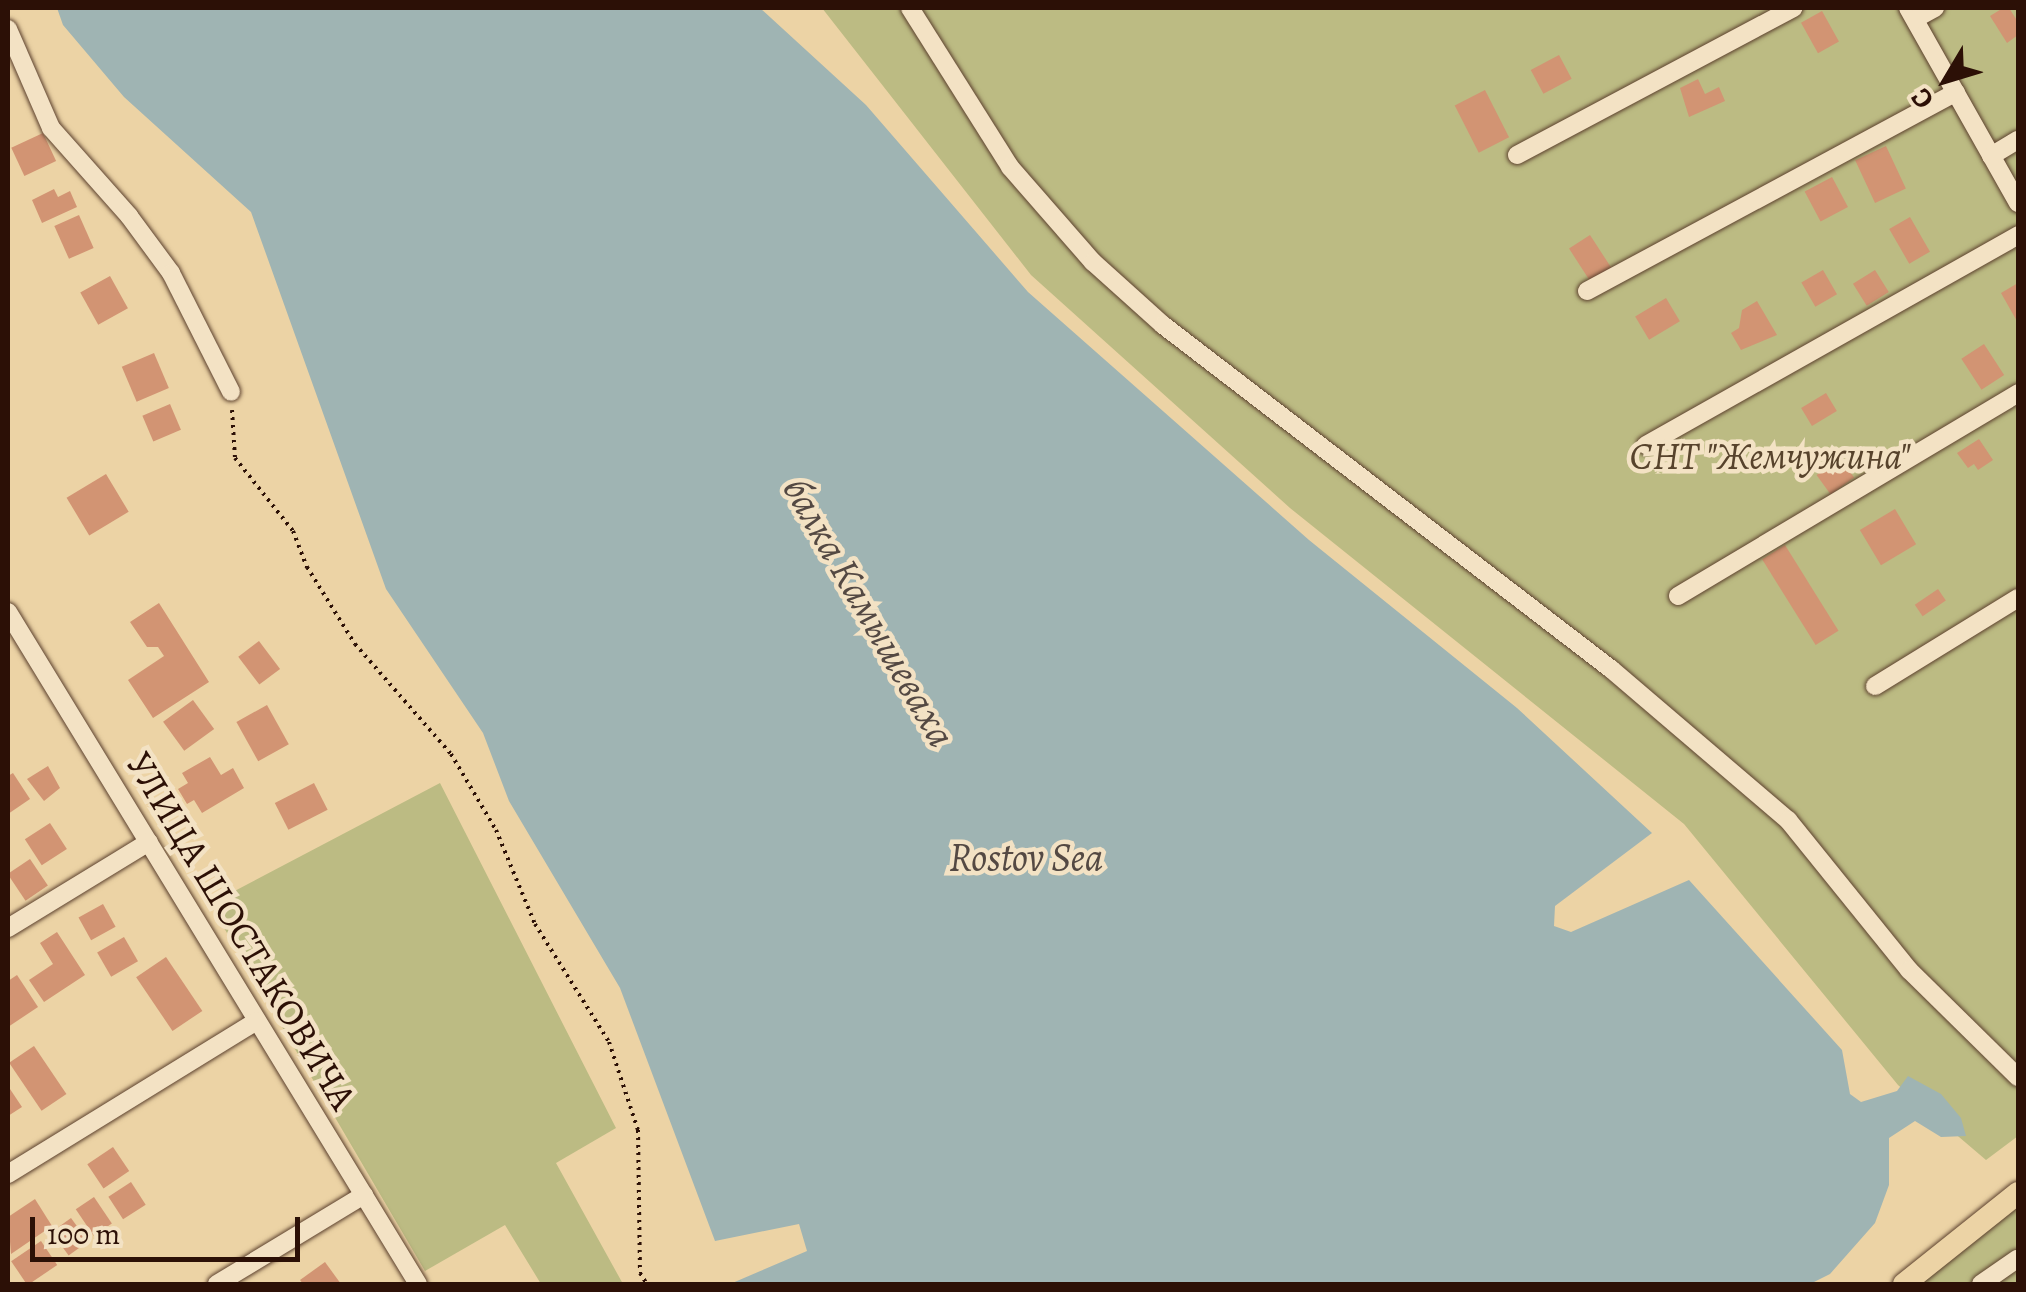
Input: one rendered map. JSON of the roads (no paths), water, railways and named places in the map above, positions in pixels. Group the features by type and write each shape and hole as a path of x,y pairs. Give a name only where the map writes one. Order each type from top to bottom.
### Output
{"main road":[{"path":"1904,1284 2018,1193"}],"street":[{"path":"910,8 1010,167 1093,262 1178,337 1610,669 1788,820 1909,970 2018,1077"},
{"path":"1517,156 1793,8"},
{"path":"1935,8 1911,13 2018,204"},
{"path":"8,30 52,128 172,273 231,392"},
{"path":"1587,291 1956,92"},
{"path":"1992,156 2018,140"},
{"path":"1646,445 2018,235"},
{"path":"1678,596 2018,393"},
{"path":"1875,686 2018,598"},
{"name":"УЛИЦА ШОСТАКОВИЧА","path":"8,612 14,638 149,842 418,1284"},
{"path":"8,928 149,842"},
{"path":"8,1174 258,1021"},
{"path":"218,1284 364,1195"},
{"path":"1981,1284 2018,1260"}],"water":[{"name":"Rostov Sea","path":"57,8 760,8 866,105 1028,292 1309,540 1517,708 1652,833 1555,906 1554,926 1571,932 1689,880 1842,1050 1850,1094 1861,1102 1897,1091 1908,1076 1941,1094 1961,1118 1966,1136 1941,1137 1915,1121 1889,1138 1889,1185 1875,1223 1830,1274 1810,1284 730,1284 807,1251 799,1224 715,1241 620,988 509,801 483,733 386,589 251,212 124,97 63,25"}],"park label":[{"name":"СНТ \"Жемчужина\"","path":"1770,457"}],"water label":[{"name":"балка Камышеваха","path":"869,612"}]}
